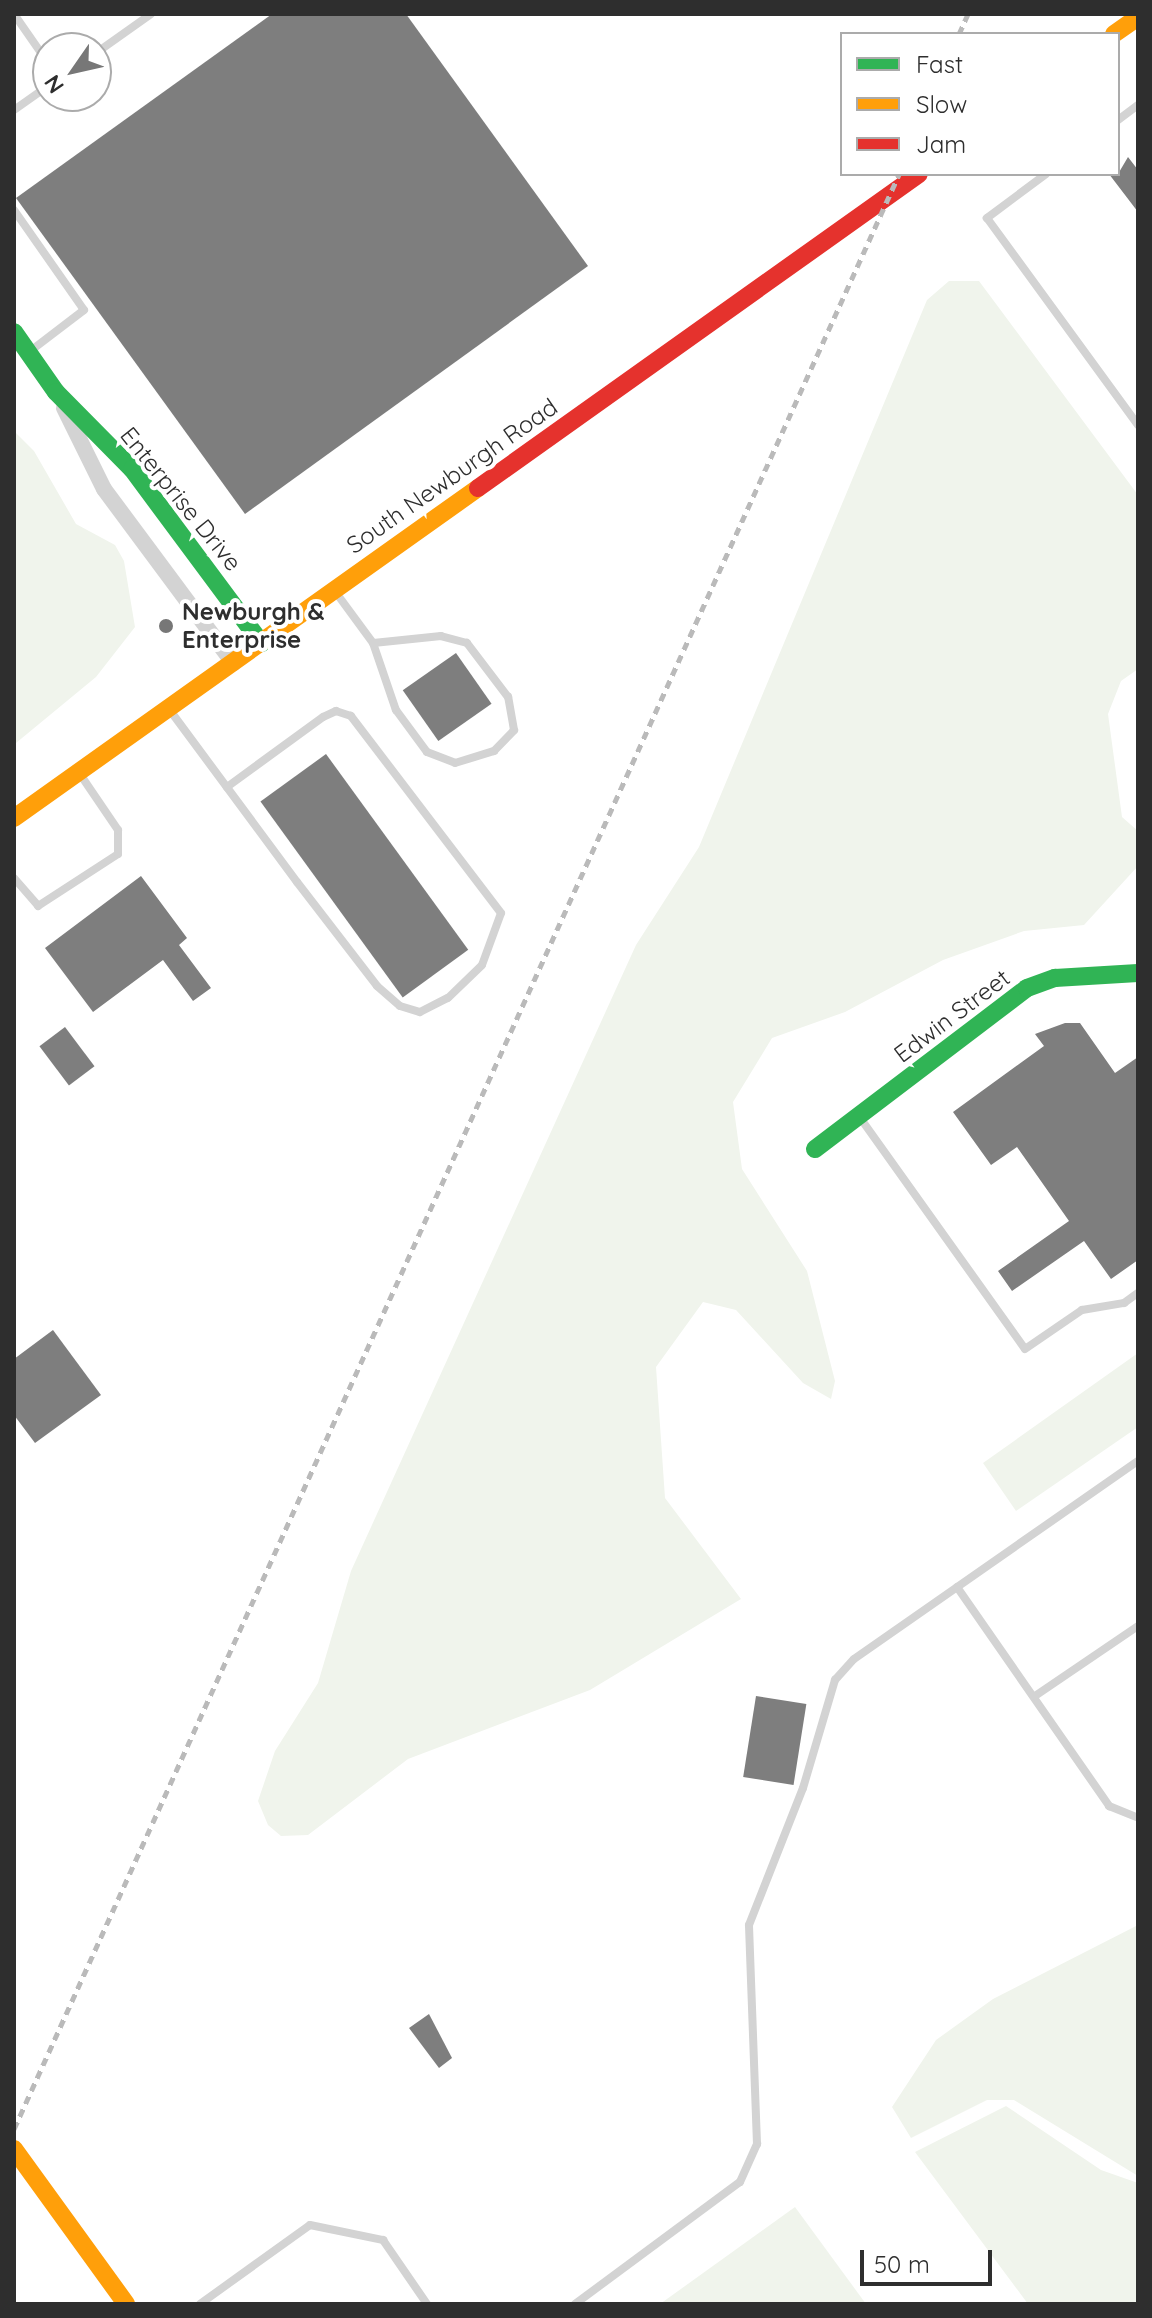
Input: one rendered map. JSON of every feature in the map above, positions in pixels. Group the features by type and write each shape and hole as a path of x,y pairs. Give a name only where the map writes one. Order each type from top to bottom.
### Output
{"main road":[{"path":"1117,32 1138,17"},
{"name":"South Newburgh Road","path":"14,818 916,176"},
{"name":"Enterprise Drive","path":"14,332 56,392 132,469 261,643"},
{"name":"Edwin Street","path":"815,1149 1027,988 1055,978 1138,973"},
{"path":"14,2149 126,2304"}],"street":[{"name":"Enterprise Drive","path":"56,392 104,489 233,663"}],"lane":[{"path":"14,14 32,40"},
{"path":"112,42 151,14"},
{"path":"14,110 32,97"},
{"path":"1120,119 1138,106"},
{"path":"1043,176 987,218 1138,425"},
{"path":"14,210 84,310 28,352"},
{"path":"334,590 373,643 396,710 427,752 455,763 494,751 514,730 508,697 467,643 441,636 373,643"},
{"path":"169,708 227,787 377,986 400,1006 420,1012 448,998 482,965 501,913 351,716 336,711 323,717 227,787"},
{"path":"14,878 38,906 118,854 118,830 79,773"},
{"path":"859,1116 1025,1349 1082,1310 1124,1303 1138,1293"},
{"path":"575,2304 740,2182 757,2144 749,1925 803,1788 824,1707 835,1680 854,1659 1138,1461"},
{"path":"957,1587 1109,1806 1138,1818"},
{"path":"1035,1696 1138,1626"},
{"path":"200,2304 310,2225 383,2240 427,2304"}],"shaded area":[{"path":"949,281 979,281 1138,495 1138,669 1121,681 1108,714 1122,817 1138,831 1138,866 1084,925 1024,931 943,960 845,1012 772,1038 733,1102 742,1169 807,1271 835,1381 831,1399 803,1383 736,1310 703,1302 656,1367 665,1498 741,1599 590,1690 408,1759 308,1835 281,1836 268,1825 258,1801 275,1751 318,1683 351,1571 636,945 699,847 927,300"},
{"path":"14,431 34,451 76,524 115,545 124,561 135,627 96,677 16,743"},
{"path":"1138,1353 1138,1427 1016,1511 983,1463"},
{"path":"1138,1925 1138,2176 1014,2100 987,2100 911,2138 892,2107 936,2040 993,1999"},
{"path":"1006,2106 1101,2170 1138,2183 1138,2304 1028,2304 915,2152"},
{"path":"795,2207 866,2304 660,2304"}],"building":[{"path":"272,14 406,14 588,266 245,514 16,198"},
{"path":"1128,157 1138,170 1138,212 1111,176 1120,176"},
{"path":"456,653 492,704 438,741 403,690"},
{"path":"326,754 468,950 403,997 260,802"},
{"path":"141,876 187,938 179,945 211,988 193,1001 163,960 93,1012 45,948"},
{"path":"1065,1023 1080,1023 1115,1073 1138,1057 1138,1260 1111,1279 1084,1241 1012,1291 998,1271 1069,1221 1017,1147 991,1165 953,1112 1044,1046 1035,1034"},
{"path":"65,1027 94,1066 69,1085 39,1046"},
{"path":"53,1330 101,1395 35,1443 14,1415 14,1359"},
{"path":"756,1696 806,1704 794,1785 743,1777"},
{"path":"429,2014 452,2058 439,2068 409,2028"}],"railway":[{"path":"960,32 968,14"},
{"path":"14,2129 898,176"}],"traffic: fast":[{"path":"14,332 56,392 132,469 261,643"},
{"path":"815,1149 1027,988 1055,978 1138,973"}],"traffic: slow":[{"path":"1117,32 1138,17"},
{"path":"14,818 478,488"},
{"path":"14,2149 126,2304"}],"traffic: jam":[{"path":"478,488 916,176"}],"place":[{"name":"Newburgh & Enterprise","path":"166,626"}]}
